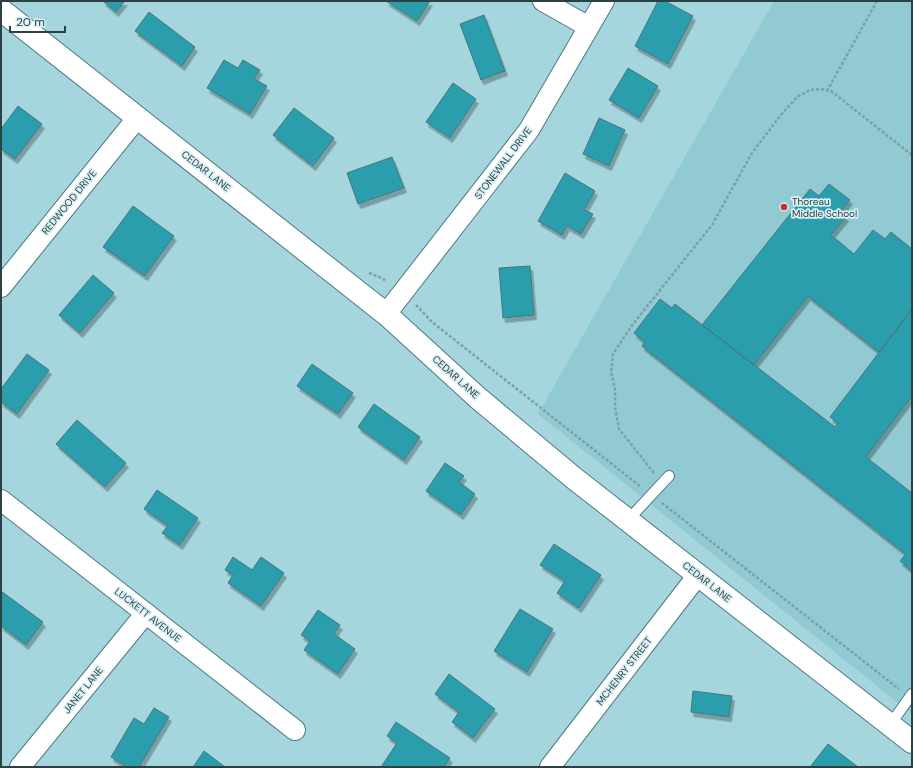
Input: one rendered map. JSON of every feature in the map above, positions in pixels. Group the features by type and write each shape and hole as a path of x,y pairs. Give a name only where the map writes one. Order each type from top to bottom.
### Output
{"main road":[{"name":"CEDAR LANE","path":"1,10 386,314 478,398 628,520 912,742"}],"street":[{"path":"543,1 589,28"},
{"name":"STONEWALL DRIVE","path":"386,314 529,130 604,1"},
{"name":"REDWOOD DRIVE","path":"1,287 138,117"},
{"name":"LUCKETT AVENUE","path":"1,500 294,730"},
{"name":"MCHENRY STREET","path":"550,767 698,575"},
{"name":"JANET LANE","path":"20,767 146,614"}],"lane":[{"path":"628,520 666,480"},
{"path":"890,725 911,695"}],"path":[{"path":"827,91 877,1"},
{"path":"666,480 619,429 615,408 615,389 611,372 613,354 633,324 712,225 752,153 780,116 797,96 810,90 831,91 912,155"},
{"path":"363,269 369,274 382,278 423,310 432,322 651,495 911,695"}],"shaded area":[{"name":"Thoreau Middle School","path":"774,1 912,1 912,714 538,414"}],"building":[{"path":"103,1 125,1 116,12"},
{"path":"386,1 430,1 417,21"},
{"path":"658,1 665,1 693,16 668,64 635,46"},
{"path":"149,12 195,47 182,66 135,31"},
{"path":"484,15 505,71 481,80 460,24"},
{"path":"224,60 238,68 243,60 260,70 254,79 267,86 250,114 207,88"},
{"path":"628,68 658,86 639,118 609,100"},
{"path":"453,83 476,99 450,138 426,122"},
{"path":"18,106 42,124 15,159 1,149 1,129"},
{"path":"294,108 334,138 313,166 273,135"},
{"path":"599,118 625,130 609,166 583,154"},
{"path":"392,157 404,188 358,204 347,173"},
{"path":"565,173 595,191 584,210 593,214 581,234 567,226 562,235 538,221"},
{"path":"829,184 850,200 840,212 846,217 831,235 854,254 873,230 885,239 891,232 912,249 912,291 910,293 912,295 912,309 879,352 808,296 754,365 702,325 810,189 819,196"},
{"path":"133,206 174,236 145,276 103,247"},
{"path":"530,266 534,315 503,318 499,268"},
{"path":"93,275 114,293 80,333 59,315"},
{"path":"660,299 672,308 675,304 835,427 838,423 830,417 912,309 912,396 866,457 912,493 912,571 900,561 906,554 642,346 645,342 634,333"},
{"path":"27,354 49,370 17,414 1,402 1,389"},
{"path":"312,364 353,393 338,414 297,386"},
{"path":"374,404 420,437 404,460 358,427"},
{"path":"77,420 126,463 105,487 56,444"},
{"path":"445,463 464,476 459,482 475,494 461,515 426,491"},
{"path":"157,490 198,518 180,545 162,533 168,526 144,509"},
{"path":"554,544 601,575 579,608 557,593 565,581 540,565"},
{"path":"233,557 252,570 261,557 284,573 261,606 228,583 233,575 225,570"},
{"path":"1,591 43,622 26,645 1,626"},
{"path":"520,609 553,629 527,672 494,651"},
{"path":"318,610 340,625 334,634 355,649 338,674 304,650 310,641 301,635"},
{"path":"449,674 495,709 473,738 452,722 459,712 435,694"},
{"path":"693,691 732,696 729,717 691,712"},
{"path":"154,708 169,717 139,767 127,767 111,757 134,718 144,724"},
{"path":"396,722 450,758 444,767 381,767 397,743 387,736"},
{"path":"828,744 858,767 810,767"},
{"path":"204,751 225,767 193,767"}],"place":[{"name":"Thoreau Middle School","path":"784,207"}]}
